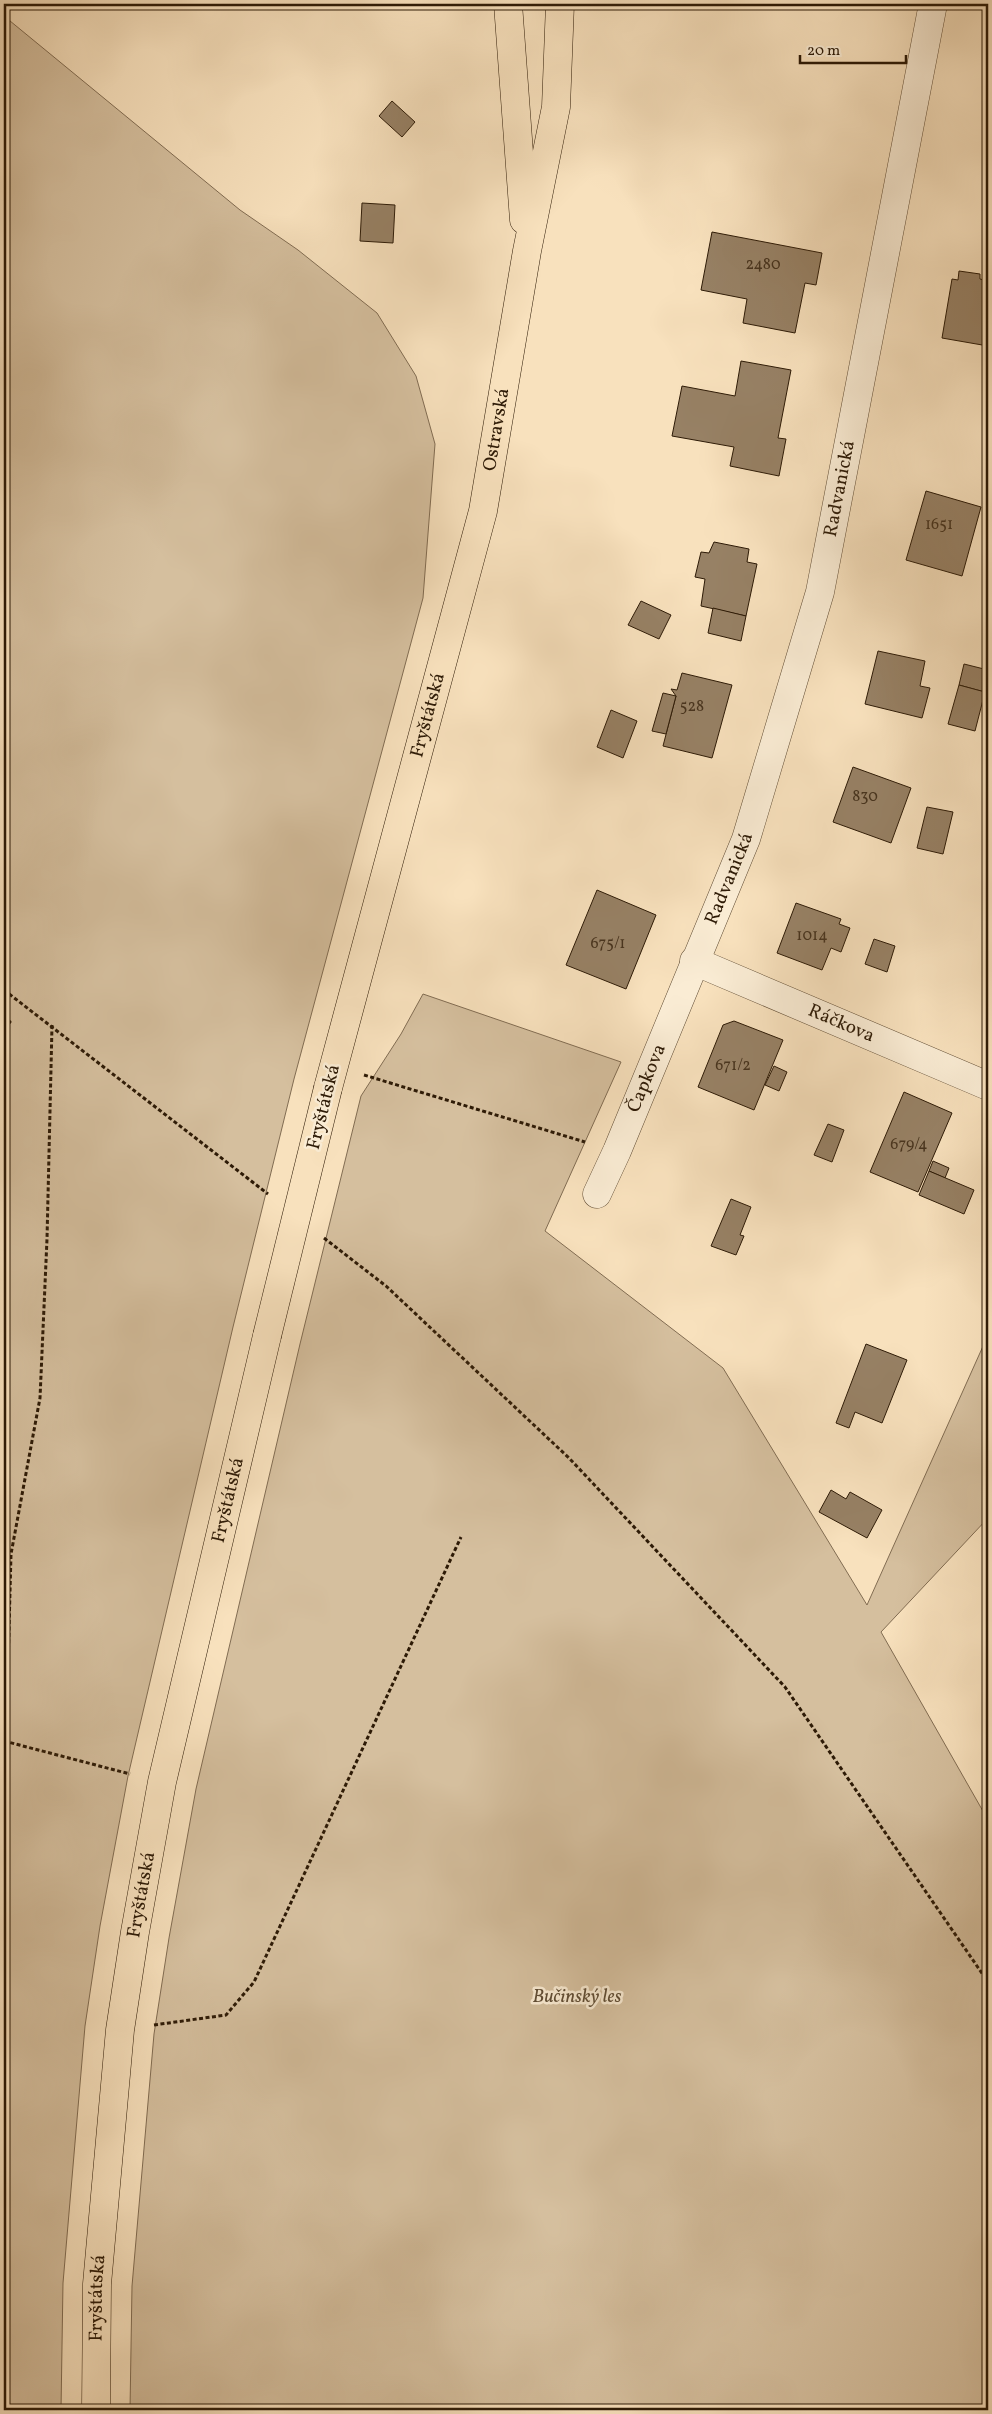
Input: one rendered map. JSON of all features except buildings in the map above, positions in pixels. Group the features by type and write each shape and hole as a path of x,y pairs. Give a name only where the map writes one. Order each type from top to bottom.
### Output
{"main road":[{"name":"Ostravská","path":"508,4 527,251"},
{"name":"Ostravská","path":"456,606 483,511 527,251 556,107 560,4"},
{"name":"Fryštátská","path":"96,2410 97,2284 120,2030 135,1932 162,1782 267,1336 331,1077 456,606"}],"street":[{"name":"Radvanická","path":"694,961 746,839 820,592 933,4"},
{"name":"Ráčkova","path":"694,961 988,1086"},
{"name":"Čapkova","path":"597,1194 617,1151 694,961"}],"path":[{"path":"4,990 52,1025 270,1195"},
{"path":"4,1009 10,1022 4,1028"},
{"path":"52,1025 47,1239 40,1398 11,1554 5,1741 162,1782"},
{"path":"331,1077 617,1151"},
{"path":"316,1232 386,1286 570,1458 784,1687 988,1982"},
{"path":"120,2030 226,2015 254,1982 461,1537"}],"green space":[{"path":"4,16 240,210 298,250 377,313 416,376 435,444 423,598 294,1079 233,1327 128,1776 100,1926 85,2026 63,2283 61,2410 4,2410"},
{"name":"Bučinský les","path":"423,994 621,1062 545,1231 723,1368 867,1605 988,1335 988,1518 881,1632 988,1820 988,2410 130,2410 132,2286 154,2034 196,1789 300,1344 361,1096 401,1034"}]}
